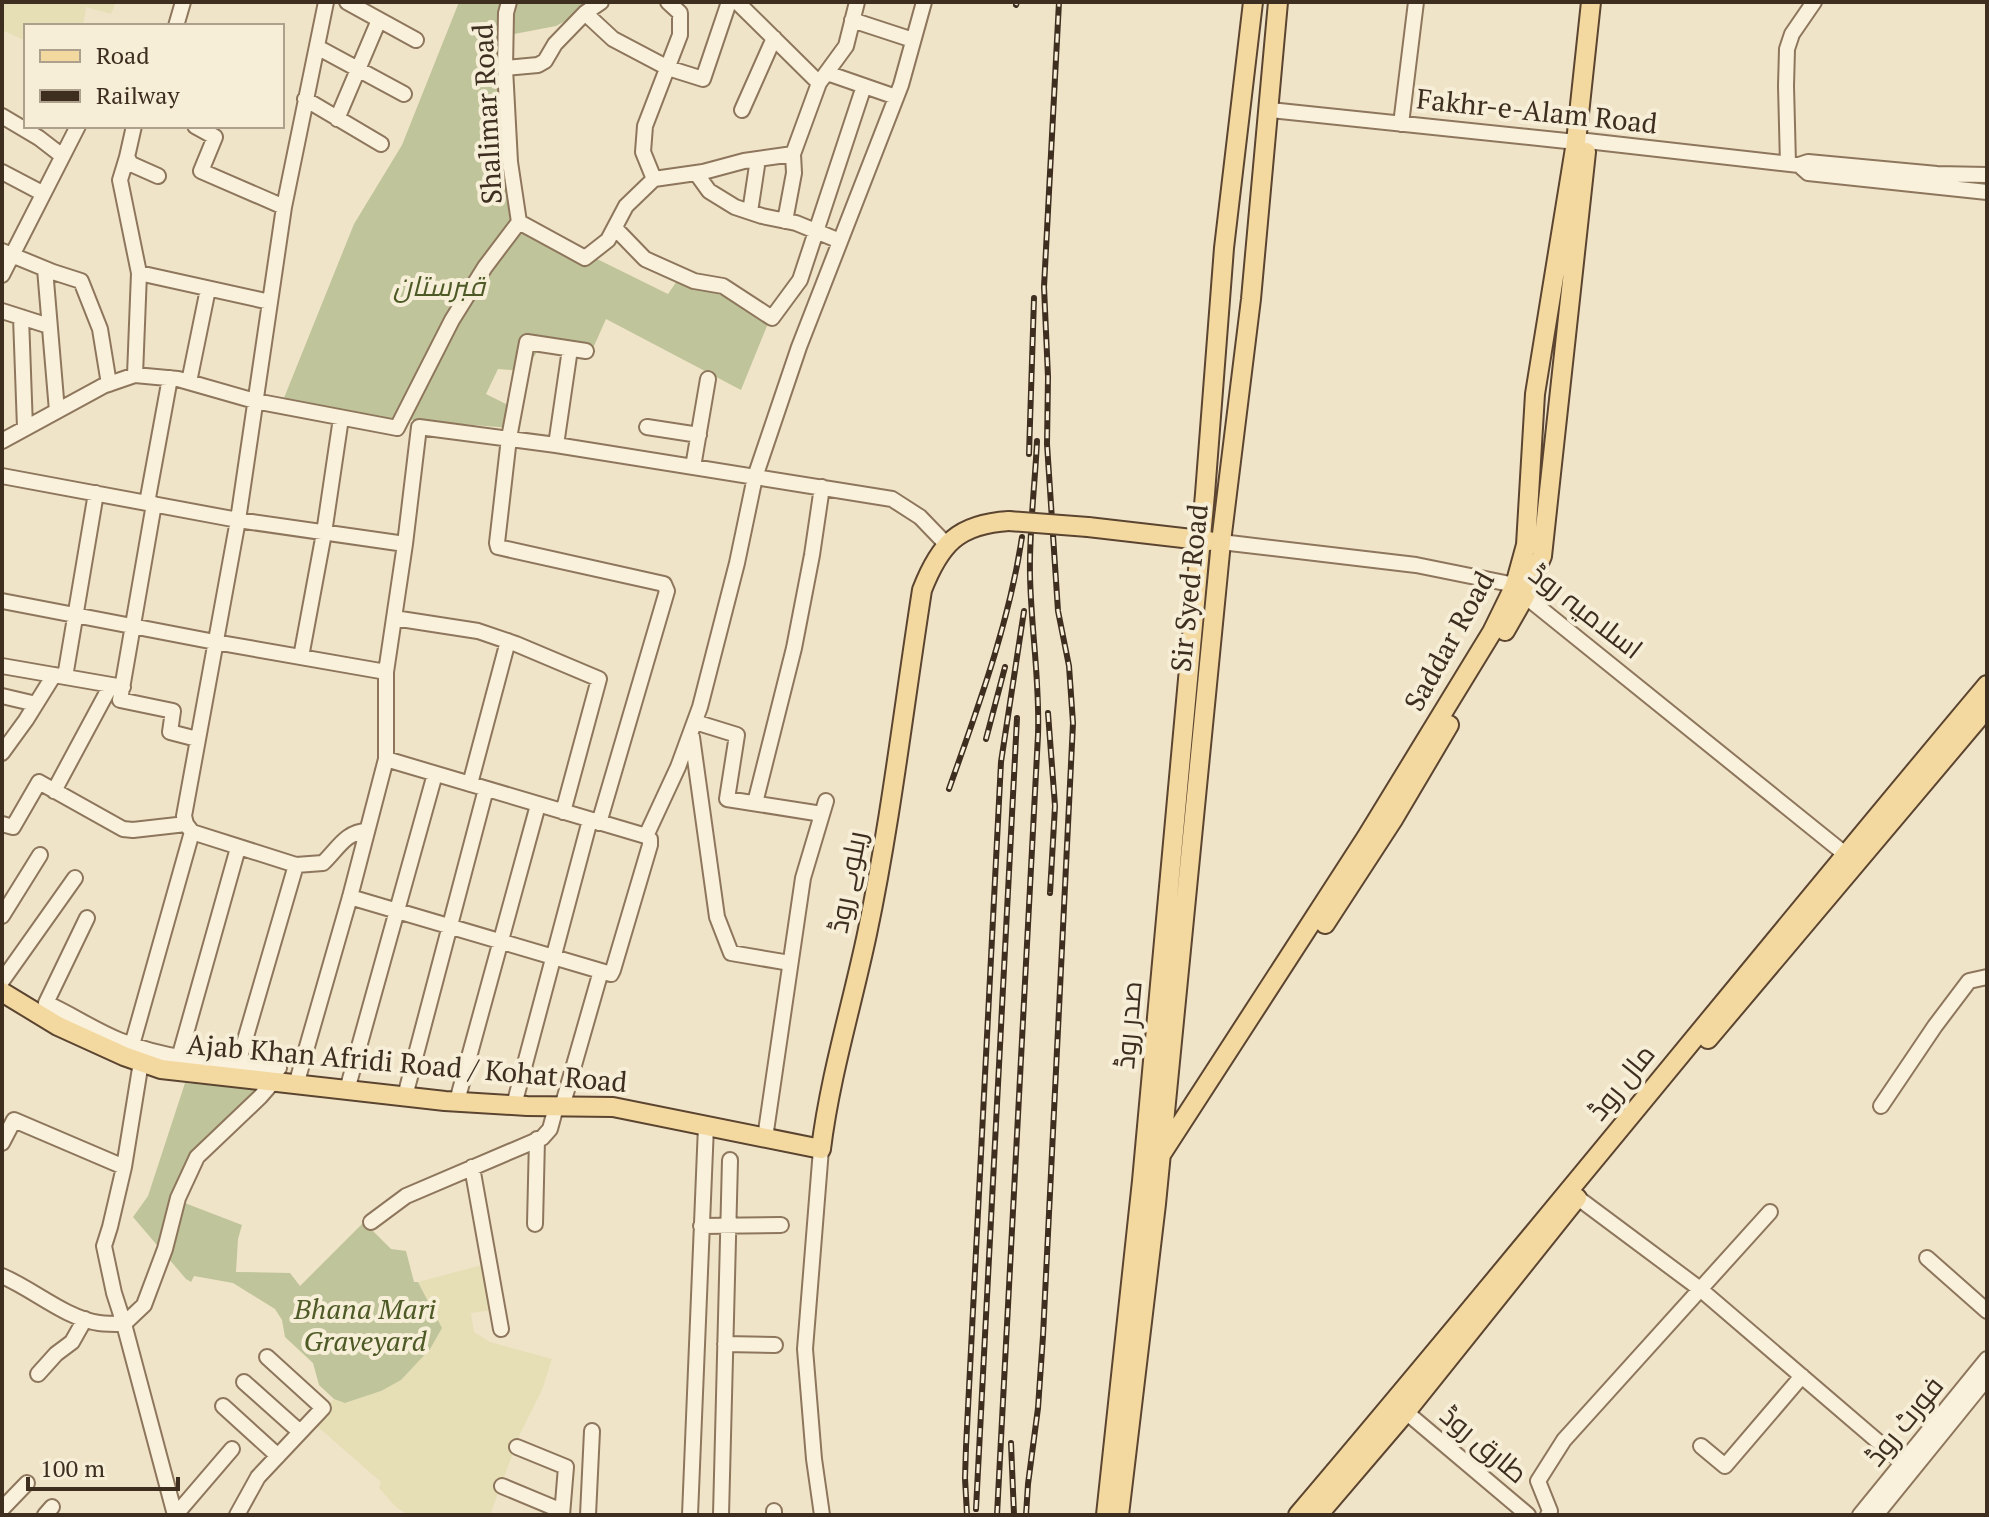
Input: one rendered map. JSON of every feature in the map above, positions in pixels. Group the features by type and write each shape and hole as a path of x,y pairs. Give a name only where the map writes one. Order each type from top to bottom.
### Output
{"main road":[{"name":"صدر روڈ","path":"1119,1515 1150,1181 1224,248 1253,2"},
{"name":"Sir Syed Road","path":"1160,1155 1221,542 1251,299 1278,2"},
{"name":"Saddar Road","path":"1150,1181 1394,818 1542,556 1582,141 1591,2"},
{"name":"Saddar Road","path":"1582,141 1601,2"},
{"name":"ریلوے روڈ","path":"821,1149 891,803 922,590 933,563 947,545 963,532 989,522 1088,527 1221,542"},
{"name":"مال روڈ","path":"1318,1515 1400,1407 1850,859 1987,685"},
{"name":"مال روڈ","path":"1850,859 1987,708"},
{"name":"Ajab Khan Afridi Road / Kohat Road","path":"2,992 58,1026 161,1069 277,1074 296,1085 457,1101 613,1107 821,1149"},
{"name":"مال روڈ","path":"1298,1515 1400,1407 1578,1198 1715,1020"},
{"name":"Saddar Road","path":"1150,1181 1160,1155 1212,1087"},
{"name":"صدر روڈ","path":"1106,1515 1150,1181"}],"street":[{"path":"177,24 183,2"},
{"path":"132,1045 189,828 185,808 238,520 284,207 326,2"},
{"path":"347,2 416,40"},
{"name":"Shalimar Road","path":"341,418 397,428 452,320 485,267 519,222 510,162 505,68 509,2"},
{"path":"505,68 538,65 545,61 555,44 585,13 601,2"},
{"path":"654,179 643,152 645,126 680,35 680,13 668,2"},
{"path":"585,13 613,39 668,68 703,79 729,2"},
{"path":"737,2 774,38 823,78 864,86 896,97"},
{"path":"785,221 794,173 793,154 823,78 846,46 857,2"},
{"path":"646,836 678,767 700,707 737,563 755,477 799,347 896,97 924,2"},
{"path":"1401,124 1416,2"},
{"path":"1794,165 1786,86 1787,49 1792,34 1814,2"},
{"path":"337,119 379,20"},
{"path":"852,20 913,40"},
{"path":"742,110 774,38"},
{"path":"317,47 404,94"},
{"path":"615,228 645,259 694,281 723,286 772,318 800,280 864,86"},
{"path":"305,99 381,144"},
{"name":"Fakhr-e-Alam Road","path":"1270,110 1794,165 1808,162 1937,174 1987,175"},
{"path":"2,116 61,155"},
{"path":"2,275 7,253 26,230 77,128"},
{"path":"134,128 120,180 139,273 135,375"},
{"path":"199,128 215,137 201,171 284,207"},
{"path":"519,222 585,258 608,240 626,206 654,179 793,154"},
{"path":"127,157 131,164 158,176"},
{"path":"750,212 758,159"},
{"name":"Fakhr-e-Alam Road","path":"1794,165 1808,173 1987,192"},
{"path":"2,172 42,193"},
{"path":"696,173 709,191 735,207 817,231 840,241"},
{"path":"7,253 81,281 100,329 109,384"},
{"path":"45,269 57,411"},
{"path":"139,273 270,302"},
{"path":"189,382 208,289"},
{"path":"2,311 49,326"},
{"path":"21,317 25,428"},
{"path":"514,1105 554,957 667,591 664,584 498,547 509,438 527,342 586,351"},
{"path":"556,445 570,349"},
{"path":"2,441 109,384 135,375 170,378 255,401 341,418 301,657"},
{"path":"54,791 117,686 133,626 170,378"},
{"path":"693,467 708,379"},
{"path":"296,1085 386,759 386,672 419,427 556,445 892,499 920,517 947,545"},
{"path":"647,427 699,435"},
{"path":"2,476 238,520 405,544"},
{"path":"755,803 794,648 822,487"},
{"path":"2,753 60,676 76,615 96,493"},
{"name":"اسلامیہ روڈ","path":"1221,542 1416,565 1520,591 1850,859"},
{"path":"2,601 386,672"},
{"path":"394,618 478,631 599,679 563,812"},
{"path":"470,784 508,641"},
{"path":"2,666 117,686"},
{"path":"117,686 120,700 173,711 170,732 197,739"},
{"path":"2,696 36,704"},
{"path":"693,727 737,735 727,799 824,808 803,878 765,1138"},
{"path":"693,727 717,917 731,953 790,963"},
{"path":"350,897 611,974 650,845 650,839 646,836 386,759"},
{"path":"347,1090 435,774"},
{"path":"2,824 13,827 39,782 123,829 189,828 238,848 296,865 323,863 349,836 367,831"},
{"path":"405,1096 486,789"},
{"path":"457,1101 538,805"},
{"path":"179,1058 238,848"},
{"path":"2,916 40,855"},
{"path":"238,1064 296,865"},
{"path":"2,981 75,878"},
{"path":"2,1276 64,1311 97,1323 124,1324 144,1305 165,1249 178,1198 197,1157 260,1097 277,1074 238,1064 179,1058 132,1045 46,1003 87,918"},
{"path":"371,1222 406,1196 537,1139 550,1129 601,971"},
{"path":"1881,1106 1969,981 1987,977"},
{"path":"141,1062 124,1167 104,1246 114,1293 179,1513"},
{"path":"2,1143 14,1120 124,1167"},
{"path":"690,1515 706,1126"},
{"path":"535,1224 537,1139"},
{"name":"ریلوے روڈ","path":"821,1149 805,1349 822,1515"},
{"path":"721,1515 730,1160"},
{"path":"472,1167 501,1329"},
{"path":"1578,1198 1700,1289 1903,1463"},
{"path":"1548,1515 1550,1511 1538,1481 1564,1440 1770,1212"},
{"path":"701,1226 781,1225"},
{"path":"1927,1258 1987,1311"},
{"path":"38,1374 72,1342 85,1319"},
{"path":"725,1344 775,1345"},
{"path":"237,1515 258,1477 323,1408 267,1357"},
{"name":"فورٹ روڈ","path":"1873,1512 1903,1463 1987,1359"},
{"path":"1701,1446 1725,1466 1802,1376"},
{"name":"فورٹ روڈ","path":"1873,1512 1987,1378"},
{"path":"244,1382 300,1432"},
{"path":"223,1406 278,1456"},
{"name":"طارق روڈ","path":"1400,1407 1528,1515"},
{"path":"588,1515 592,1431"},
{"path":"502,1486 562,1513 566,1467 517,1447"},
{"path":"179,1513 232,1449"},
{"path":"2,1509 27,1483"}],"shaded area":[{"path":"2,2 116,2 111,14 86,7 83,24 24,24 24,40 2,30"},
{"path":"482,1265 492,1310 471,1313 474,1332 490,1342 552,1359 490,1515 408,1515 379,1488 381,1482 311,1421 334,1399 346,1403 381,1391 438,1319 418,1282"}],"green space":[{"name":"قبرستان","path":"459,2 601,2 556,26 509,35 516,219 668,294 677,281 773,311 741,390 606,319 590,355 544,342 524,371 498,369 486,394 510,406 511,428 362,416 284,398 354,224 402,145"},
{"name":"Bhana Mari Graveyard","path":"185,1083 271,1091 197,1157 177,1200 242,1225 236,1272 290,1273 300,1286 364,1222 391,1249 406,1251 414,1282 418,1282 442,1328 430,1349 401,1380 381,1391 345,1403 334,1399 319,1385 313,1363 285,1337 282,1320 275,1309 233,1283 194,1276 191,1282 186,1279 133,1217 148,1196"}],"railway":[{"path":"1026,1515 1043,1336 1073,723 1069,666 1058,611 1047,444 1044,287 1059,2"},
{"path":"1029,454 1034,298"},
{"path":"997,1515 1038,735 1030,558 1037,441"},
{"path":"949,789 1001,633 1022,537"},
{"path":"967,1515 966,1447 1001,762 1024,611"},
{"path":"986,739 1005,667"},
{"path":"1048,713 1055,806 1050,893"},
{"path":"976,1509 1017,718"},
{"path":"1011,1443 1014,1515"}]}
